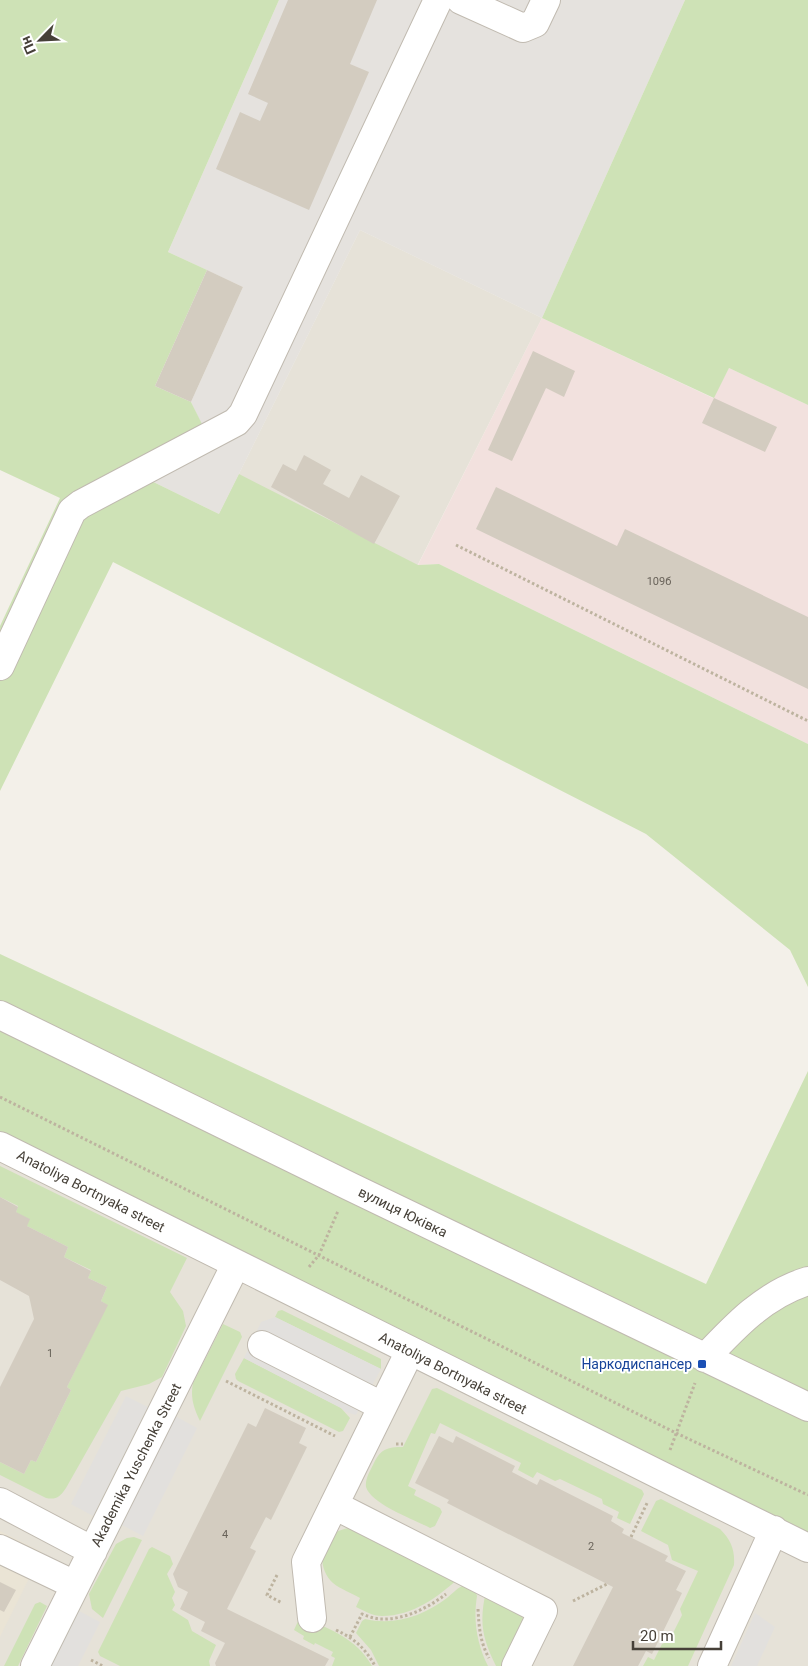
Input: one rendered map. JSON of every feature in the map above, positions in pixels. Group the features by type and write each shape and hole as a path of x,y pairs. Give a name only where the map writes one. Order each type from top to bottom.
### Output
{"street":[{"path":"0,666 72,511 80,504 236,422 243,414 438,0"},
{"path":"460,0 523,28 535,24 546,0"},
{"name":"вулиця Юківка","path":"0,1015 349,1186 808,1407"},
{"name":"Anatoliya Bortnyaka street","path":"0,1146 808,1548"},
{"name":"Akademika Yuschenka Street","path":"35,1666 236,1264"},
{"path":"705,1358 762,1303 780,1292 808,1281"},
{"path":"262,1345 382,1406"},
{"path":"312,1618 306,1562 410,1351"},
{"path":"0,1502 93,1551"},
{"path":"334,1505 543,1612 516,1666"},
{"path":"712,1666 774,1530"},
{"path":"0,1549 75,1585"}],"path":[{"path":"456,544 808,721"},
{"path":"0,1098 676,1434 808,1495"},
{"path":"290,1291 319,1255 349,1186"},
{"path":"573,1601 607,1584"},
{"path":"375,1666 367,1652 350,1637 362,1614 380,1619 405,1616 428,1606 450,1591"},
{"path":"478,1607 479,1628 484,1648 492,1666"},
{"path":"91,1660 103,1666"}],"shaded area":[{"path":"279,0 685,0 542,318 360,230 219,514 137,474 207,436 191,402 243,287 168,252"},
{"path":"360,230 542,318 397,606 219,514"},
{"path":"542,318 713,398 729,368 808,405 808,744 439,564 418,565"},
{"path":"0,1146 808,1548 808,1666 0,1666"},
{"path":"275,1317 381,1369 356,1415 346,1412 244,1358 261,1322"},
{"path":"126,1396 148,1407 93,1516 71,1504"},
{"path":"175,1416 197,1428 143,1536 120,1524"},
{"path":"0,1531 42,1552 0,1637"},
{"path":"79,1611 100,1622 78,1666 51,1666"},
{"path":"755,1613 775,1627 757,1666 731,1666"}],"green space":[{"path":"0,0 279,0 168,252 207,270 155,386 191,402 208,436 137,474 219,514 239,474 418,565 439,564 808,744 808,987 790,950 646,834 113,562 0,791 0,626 60,498 0,470"},
{"path":"685,0 808,0 808,405 729,368 714,398 542,318"},
{"path":"0,954 706,1284 808,1071 808,1548 0,1146"},
{"path":"0,1166 187,1258 170,1292 183,1311 186,1326 162,1377 149,1384 121,1391 66,1488 60,1496 52,1499 46,1498 0,1475 0,1462 24,1474 31,1460 36,1462 71,1390 67,1387 107,1305 101,1301 107,1287 88,1278 91,1270 64,1257 68,1247 27,1226 16,1212 18,1206 0,1197"},
{"path":"282,1310 381,1359 381,1369 275,1317 278,1311"},
{"path":"223,1324 240,1332 242,1337 200,1421 193,1403 193,1383"},
{"path":"244,1358 341,1408 350,1418 343,1431 339,1432 238,1381 235,1374"},
{"path":"437,1388 642,1490 644,1494 630,1524 617,1518 619,1512 603,1504 602,1499 560,1479 555,1481 537,1472 533,1478 518,1470 521,1463 440,1423 435,1434 431,1433 408,1486 416,1490 414,1495 440,1508 442,1512 435,1526 430,1528 384,1505 366,1487 368,1475 381,1452 403,1447 432,1389"},
{"path":"661,1499 720,1529 730,1541 734,1555 734,1565 688,1666 643,1666 648,1657 654,1660 662,1644 669,1641 682,1615 680,1609 698,1571 672,1560 668,1545 641,1531 656,1501"},
{"path":"348,1528 358,1528 460,1577 443,1592 415,1609 404,1613 382,1616 365,1612 356,1607 360,1598 333,1583 328,1577 323,1564 322,1556 326,1542 336,1532"},
{"path":"134,1537 142,1540 103,1618 92,1609 89,1594 116,1544 127,1538"},
{"path":"152,1547 170,1556 173,1564 167,1574 175,1592 172,1598 175,1605 172,1610 188,1620 192,1631 216,1645 209,1661 210,1666 120,1666 100,1656 98,1652 149,1549"},
{"path":"462,1586 476,1593 477,1596 475,1614 477,1632 488,1666 379,1666 371,1650 356,1633 365,1619 387,1621 408,1618 428,1610"},
{"path":"486,1591 514,1607 525,1623 509,1666 496,1666 485,1638 482,1621"},
{"path":"40,1602 47,1606 18,1666 4,1666 35,1604"},
{"path":"305,1617 343,1636 366,1656 372,1666 332,1666 335,1658 331,1656 333,1652 303,1639 304,1636 294,1630 299,1619"}],"building":[{"path":"288,0 377,0 350,64 369,72 309,210 216,169 240,112 260,121 268,103 248,94"},
{"path":"207,270 243,287 191,402 155,386"},
{"path":"533,351 575,371 564,397 546,388 512,461 488,450"},
{"path":"714,398 777,427 765,452 702,423"},
{"path":"304,455 331,470 323,484 349,498 361,475 400,496 374,544 271,487 283,464 296,471"},
{"path":"496,487 617,546 625,529 808,617 808,689 476,529"},
{"path":"0,1197 18,1207 16,1212 30,1219 27,1226 68,1247 64,1257 91,1271 88,1278 107,1287 101,1301 108,1305 67,1387 71,1390 36,1462 31,1460 24,1474 0,1462 0,1387 34,1319 29,1296 0,1280"},
{"path":"265,1408 306,1428 299,1443 307,1447 271,1520 266,1517 250,1548 256,1551 227,1609 329,1659 325,1666 216,1666 215,1663 225,1643 201,1631 205,1622 180,1609 188,1592 178,1587 173,1574 248,1423 256,1427"},
{"path":"439,1436 453,1443 456,1436 515,1466 512,1472 537,1485 540,1479 613,1516 611,1521 624,1529 622,1533 668,1556 665,1561 686,1571 676,1590 682,1593 652,1654 646,1651 638,1666 573,1666 613,1587 447,1503 449,1500 415,1483"},
{"path":"0,1582 16,1590 4,1612 0,1610"}],"place":[{"name":"Наркодиспансер","path":"702,1364"}]}
